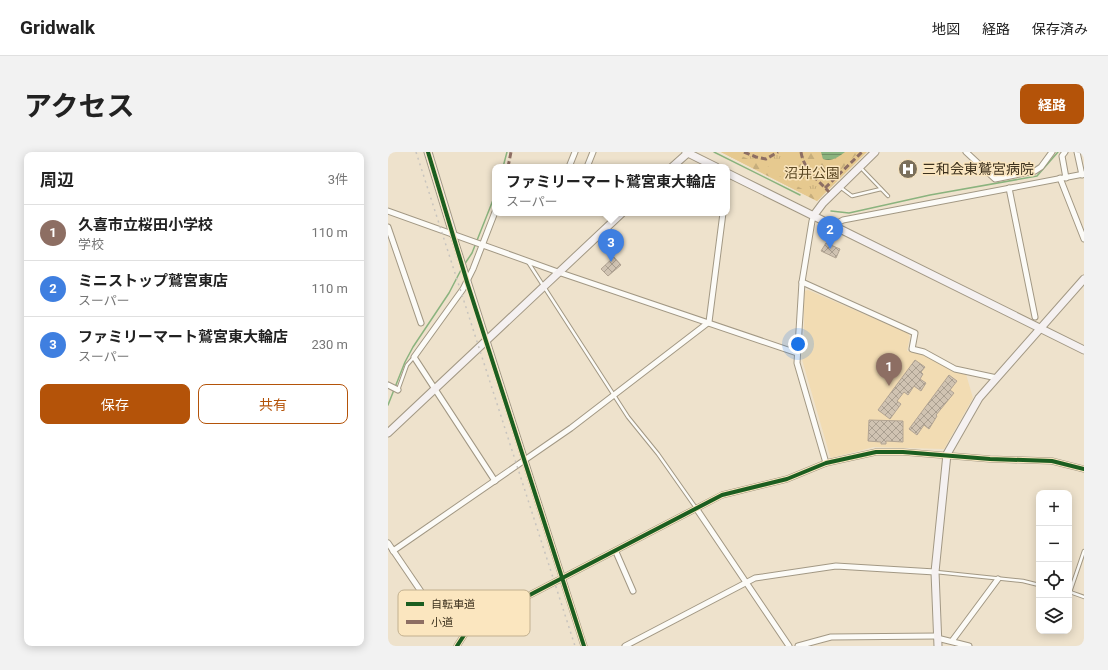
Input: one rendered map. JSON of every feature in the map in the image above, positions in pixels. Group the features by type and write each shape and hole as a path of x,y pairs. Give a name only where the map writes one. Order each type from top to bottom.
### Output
{"street":[{"path":"428,152 466,279 487,340 584,645"},
{"path":"570,164 575,152"},
{"path":"588,164 593,152"},
{"path":"675,164 688,152 710,164"},
{"path":"826,463 800,373 797,353 802,282 814,215 823,203 876,152"},
{"path":"966,152 995,180 1035,171 1042,167 1052,152"},
{"path":"1065,152 1062,156 1066,178"},
{"path":"834,225 843,220 1083,174 1077,152"},
{"path":"730,173 1084,350"},
{"path":"1060,178 1084,239"},
{"path":"1009,188 1035,317"},
{"path":"388,211 558,272 797,353"},
{"path":"493,216 480,243 466,279 414,357 434,390 495,481"},
{"path":"388,433 619,216"},
{"path":"393,550 525,461 614,396 709,322 723,216"},
{"path":"388,227 421,323"},
{"path":"938,646 935,572 947,454 979,398 1084,279"},
{"path":"802,282 915,333 912,349 924,352 955,369 997,378"},
{"path":"390,386 398,390"},
{"path":"530,595 616,552 722,495 787,479 826,463 876,452 947,454 990,460 1052,461 1084,469"},
{"path":"696,508 789,646"},
{"path":"388,543 420,590"},
{"path":"616,552 634,592"},
{"path":"624,646 755,578 763,576 836,566 935,572"},
{"path":"952,641 998,579"},
{"path":"457,646 464,636"},
{"path":"798,646 831,637 937,637 969,646"}],"lane":[{"path":"860,167 888,196"},
{"path":"840,187 852,196 881,189"},
{"path":"525,259 544,285 628,417 658,454 696,508"},
{"path":"398,390 399,391 407,365 414,357"},
{"path":"1072,586 1084,552"},
{"path":"935,572 1036,585"},
{"path":"1072,593 1084,597"}],"shaded area":[{"path":"821,152 845,152 840,156 826,160 823,159"},
{"path":"808,290 908,333 910,337 907,351 921,354 954,371 966,374 973,398 944,449 874,447 831,458 801,356 804,333 804,291"}],"green space":[{"name":"沼井公園","path":"721,152 867,152 817,201"},
{"path":"721,152 733,152 757,163 764,163 779,176 815,196 818,194 821,197 817,201"},
{"path":"799,152 802,163 816,182 814,185 800,171 802,169 798,166 801,163 793,153"},
{"path":"803,152 821,152 823,159 834,159 845,152 859,152 827,183 814,175 806,162"}],"building":[{"path":"826,243 840,249 836,258 821,251"},
{"path":"614,257 621,265 608,276 601,269"},
{"path":"915,360 925,367 921,372 923,374 920,379 926,383 921,391 914,386 908,395 904,392 897,401 901,404 890,419 878,410"},
{"path":"949,375 957,381 950,390 954,393 936,415 937,416 929,429 924,425 917,435 909,429"},
{"path":"869,420 903,421 903,442 886,441 886,444 881,444 881,442 868,441"}],"waterway":[{"path":"504,164 507,152"},
{"path":"714,152 800,195"},
{"path":"831,211 849,213 930,195 1037,176 1058,152"},
{"path":"464,265 472,253 492,203"},
{"path":"388,405 405,362 413,347 449,293 462,268"}],"railway":[{"path":"416,152 575,646"}],"marked path":[{"path":"509,164 511,152"},
{"path":"744,152 766,159 778,152"},
{"path":"801,152 808,169 829,192"},
{"path":"825,188 862,152"}],"cycle path":[{"path":"428,152 467,282 584,646"},
{"path":"530,595 722,495 787,479 826,463 876,452 903,452 990,459 1052,461 1084,469"},
{"path":"457,646 464,636"}],"place":[{"name":"三和会東鷲宮病院","path":"908,169"},
{"name":"ミニストップ鷲宮東店","path":"830,249"},
{"name":"ファミリーマート鷲宮東大輪店","path":"611,262"},
{"name":"久喜市立桜田小学校","path":"889,386"}]}
